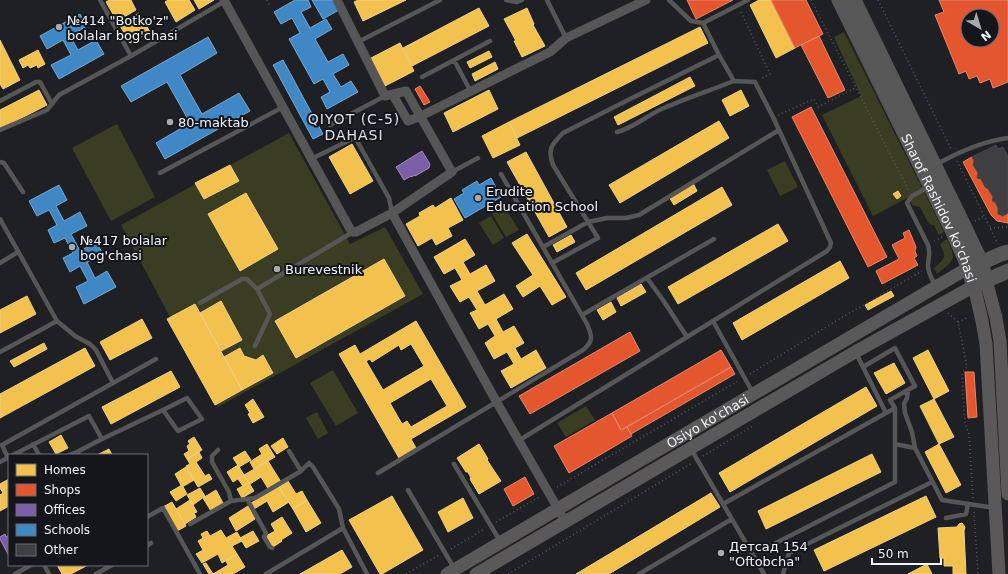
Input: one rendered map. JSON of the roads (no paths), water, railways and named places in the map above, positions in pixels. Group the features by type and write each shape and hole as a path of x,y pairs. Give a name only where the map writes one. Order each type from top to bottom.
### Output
{"main road":[{"name":"Sharof Rashidov ko'chasi","path":"839,0 953,232 975,265"},
{"name":"Sharof Rashidov ko'chasi","path":"854,0 934,166 975,265 1000,341 1006,399 1008,494"},
{"path":"975,265 1001,254 1003,248"},
{"name":"Osiyo ko'chasi","path":"451,572 936,286 975,265"},
{"path":"980,283 1008,271"},
{"name":"Sharof Rashidov ko'chasi","path":"980,283 982,321 986,344 999,574"},
{"name":"Osiyo ko'chasi","path":"475,574 855,352 980,283"}],"street":[{"path":"337,0 357,42 389,95 408,121 471,92 550,52 566,38 646,0"},
{"path":"224,1 353,232 356,232 392,213 452,172 406,91 389,95"},
{"path":"392,213 518,441 565,522"},
{"path":"467,562 475,574"}],"lane":[{"path":"100,0 131,56"},
{"path":"357,42 440,0"},
{"path":"506,0 517,2 522,0"},
{"path":"547,0 566,38"},
{"path":"669,0 691,21 702,23 748,0"},
{"path":"0,130 46,110 59,95 131,56 224,1"},
{"path":"702,23 734,81"},
{"path":"422,77 490,41"},
{"path":"552,263 598,238 553,165 550,156 550,149 555,141 564,133 583,123 719,55"},
{"path":"454,60 471,92"},
{"path":"518,441 827,251 830,247 831,243 828,234 755,82 734,81 663,108 628,129 617,132"},
{"path":"0,101 36,82 40,82 52,104"},
{"path":"330,125 389,95"},
{"path":"160,173 282,107"},
{"path":"543,247 588,222 607,218 626,218 639,215 779,130"},
{"path":"312,159 352,138 356,139 389,198 392,213"},
{"path":"934,166 954,155 992,140 1008,138"},
{"path":"452,172 478,158"},
{"path":"0,162 4,163 23,192"},
{"path":"378,473 589,345 592,334 501,174"},
{"path":"931,186 912,196 907,203 928,245 930,252 928,268 936,286"},
{"path":"0,219 57,321 75,336 90,344 96,350 114,383"},
{"path":"257,289 353,232"},
{"path":"582,315 714,240"},
{"path":"0,263 18,252"},
{"path":"647,278 687,337"},
{"path":"200,303 242,279 247,279 257,289 270,314 255,346"},
{"path":"0,352 57,321"},
{"path":"713,321 754,394"},
{"path":"749,549 772,545 895,482 894,408 890,400 915,386 895,348 863,367"},
{"path":"855,352 886,413"},
{"path":"0,462 8,458 2,445 156,359"},
{"path":"908,390 907,398 904,404 905,413 912,432 914,448 942,500 995,508"},
{"path":"78,453 102,439 187,398 202,418 178,431 163,410"},
{"path":"723,504 894,408"},
{"path":"15,454 89,416 102,439"},
{"path":"34,444 39,454"},
{"path":"895,444 914,448"},
{"path":"690,448 764,574"},
{"path":"218,450 212,456 212,462 229,492 230,501"},
{"path":"289,451 301,471"},
{"path":"190,524 230,501 255,498 301,471 309,463 339,509 343,528 366,574"},
{"path":"454,464 501,543"},
{"path":"783,574 789,553 932,482"},
{"path":"408,490 444,553 451,572"},
{"path":"247,499 266,532 264,537 272,548"},
{"path":"946,518 966,514 971,504"},
{"path":"148,516 163,508 200,574"},
{"path":"639,574 732,519"},
{"path":"266,574 343,528"},
{"path":"15,574 29,566"},
{"path":"96,574 110,566"}],"place":[{"name":"№414 \"Botko'z\" bolalar bog'chasi","path":"59,27"},
{"name":"80-maktab","path":"170,122"},
{"name":"Erudite Education School","path":"478,198"},
{"name":"№417 bolalar bog'chasi","path":"72,247"},
{"name":"Burevestnik","path":"277,269"},
{"name":"Детсад 154 \"Oftobcha\"","path":"721,553"}],"district":[{"name":"QIYOT (C-5) DAHASI","path":"354,128"}]}
